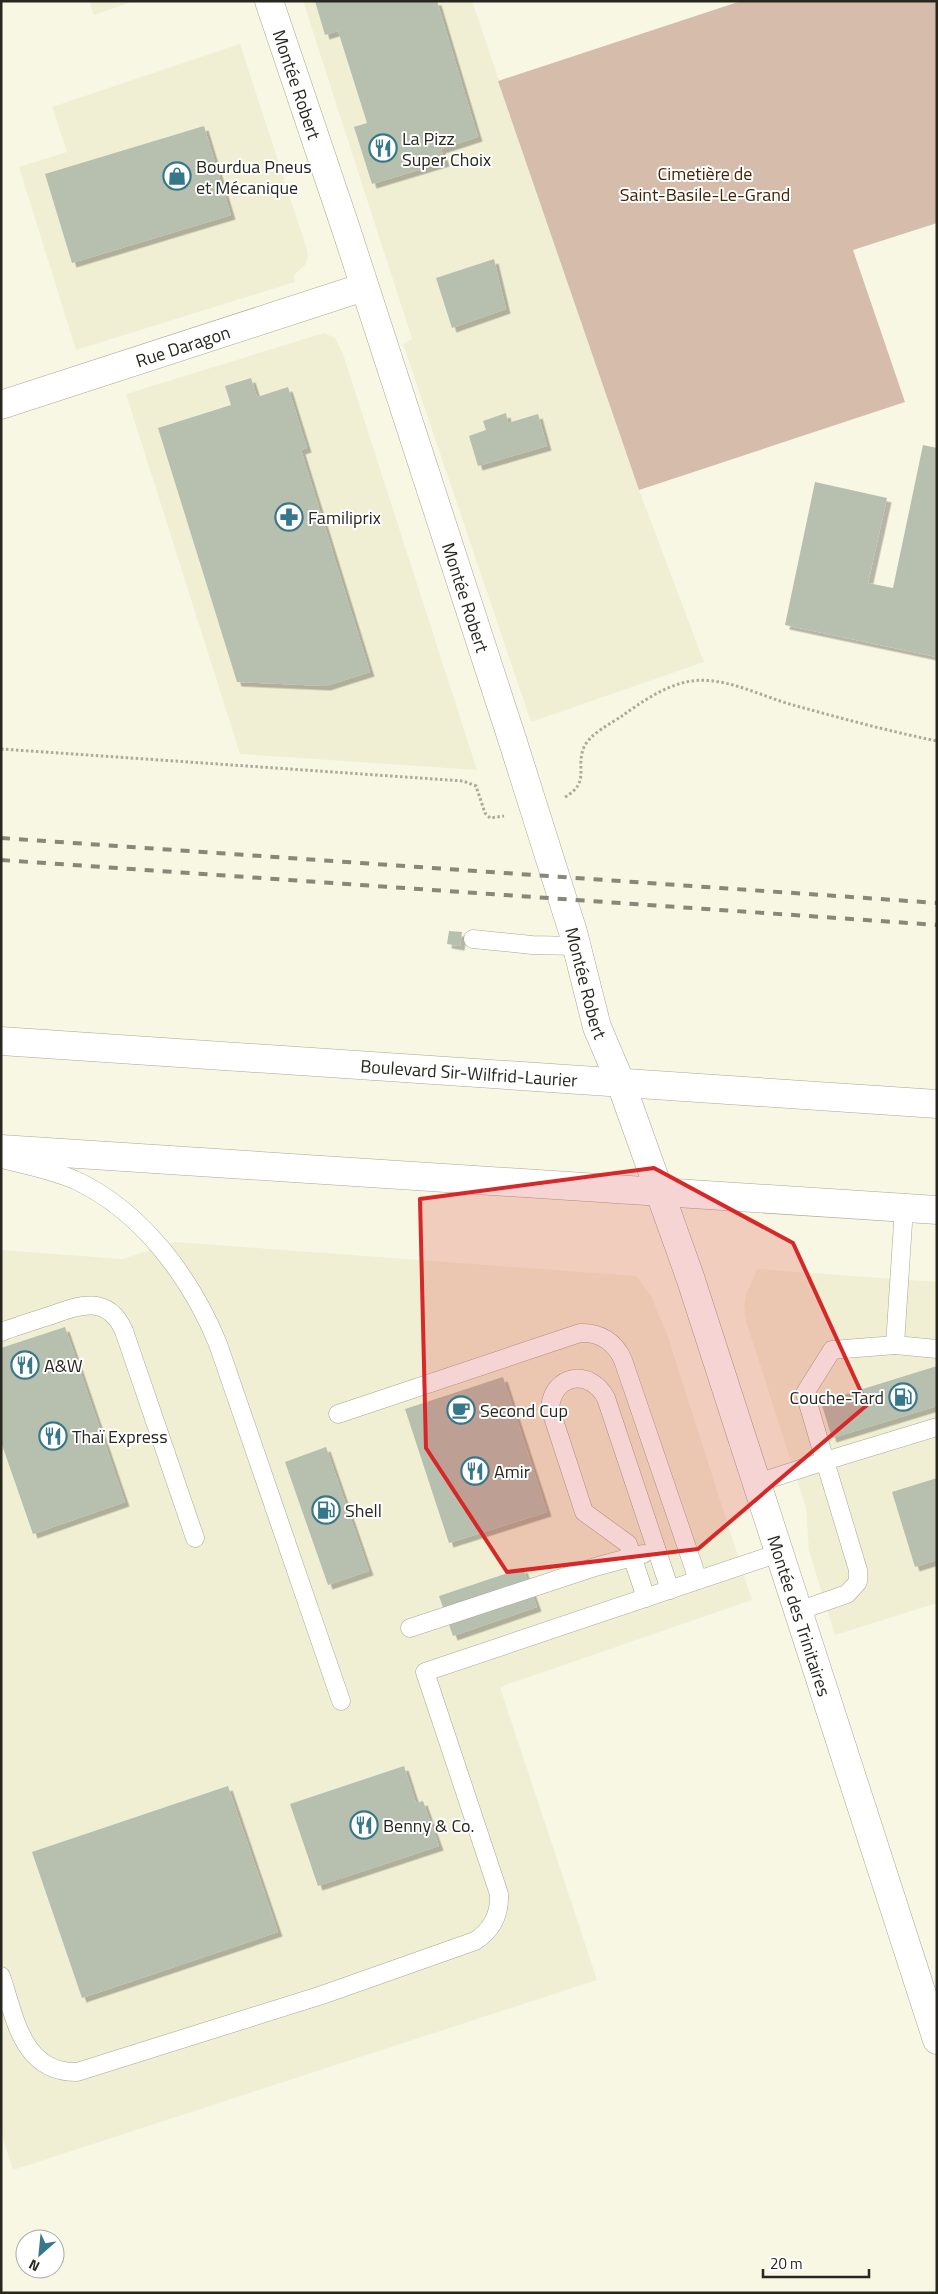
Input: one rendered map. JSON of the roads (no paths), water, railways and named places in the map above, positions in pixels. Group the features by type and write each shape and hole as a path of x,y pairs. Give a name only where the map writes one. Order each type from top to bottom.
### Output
{"street":[{"name":"Montée Robert","path":"269,1 513,742 576,946 597,1027 620,1082 660,1192"},
{"name":"Rue Daragon","path":"1,404 364,287"},
{"name":"Boulevard Sir-Wilfrid-Laurier","path":"1,1041 937,1104"},
{"path":"1,1148 582,1188 937,1210"},
{"name":"Montée des Trinitaires","path":"660,1192 757,1482 937,2040"}],"lane":[{"path":"472,939 532,945 576,946"},
{"path":"1,1160 52,1171 95,1191 133,1220 168,1257 187,1282 210,1323 341,1701"},
{"path":"895,1345 904,1208"},
{"path":"1,1332 84,1305 101,1307 116,1316 124,1331 195,1538"},
{"path":"338,1414 580,1333 589,1333 606,1339 619,1352 623,1360 698,1580"},
{"path":"798,1611 847,1594 858,1582 858,1570 805,1393 832,1350 895,1345 928,1347 937,1350"},
{"path":"646,1598 628,1544 584,1512 550,1408 557,1388 570,1380 577,1378 592,1382 598,1386 606,1398 670,1590"},
{"path":"757,1482 937,1427"},
{"path":"410,1628 656,1550"},
{"path":"1,1976 22,2036 32,2054 39,2061 57,2070 77,2072 322,1995 475,1941 483,1936 495,1921 499,1894 425,1672 779,1553"}],"railway":[{"path":"1,838 937,903"},
{"path":"1,860 937,925"}],"place":[{"name":"La Pizz Super Choix","path":"383,148"},
{"name":"Bourdua Pneus et Mécanique","path":"177,176"},
{"name":"Familiprix","path":"289,517"},
{"name":"A&W","path":"25,1365"},
{"name":"Couche-Tard","path":"903,1397"},
{"name":"Second Cup","path":"461,1410"},
{"name":"Thaï Express","path":"53,1436"},
{"name":"Amir","path":"475,1471"},
{"name":"Shell","path":"326,1510"},
{"name":"Benny & Co.","path":"364,1825"}],"park label":[{"name":"Cimetière de Saint-Basile-Le-Grand","path":"705,183"}]}
